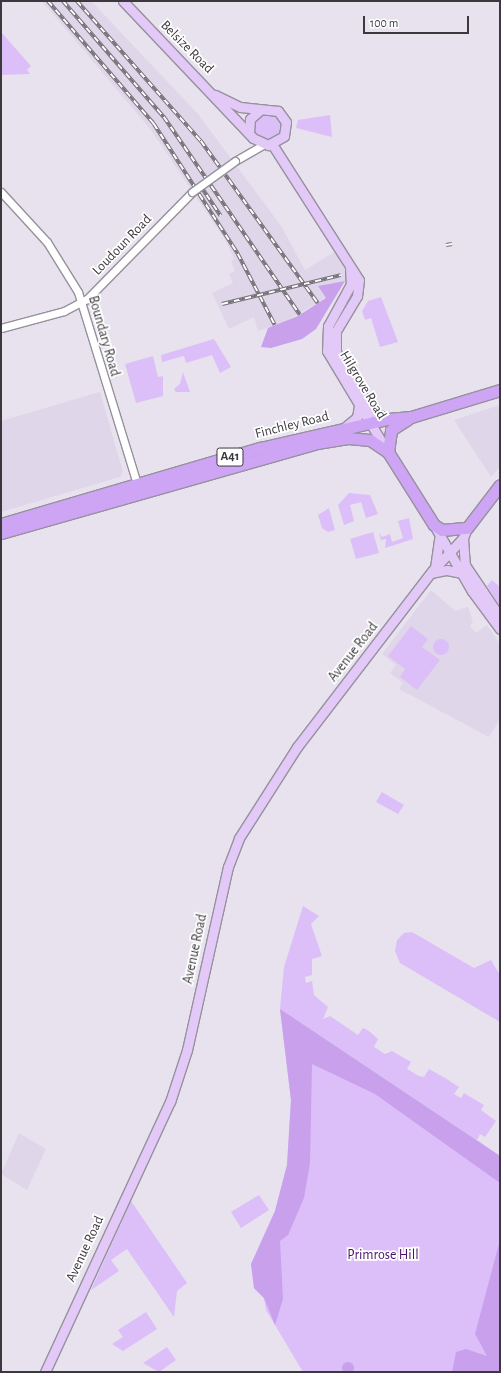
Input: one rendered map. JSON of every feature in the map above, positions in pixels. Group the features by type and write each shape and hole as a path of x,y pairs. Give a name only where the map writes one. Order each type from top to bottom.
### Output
{"highway":[{"name":"Finchley Road","path":"1,524 137,484 343,429 388,419 411,417 500,390"},
{"name":"A41","path":"388,452 391,430 411,417"},
{"name":"Finchley Road","path":"1,533 317,443 361,438 388,452"},
{"path":"388,452 434,525 450,531 465,533"},
{"name":"Avenue Road","path":"465,533 500,485"}],"main road":[{"name":"Belsize Road","path":"123,1 216,95 251,135"},
{"name":"Belsize Road","path":"216,95 231,105 260,110"},
{"path":"260,110 278,111 286,122 284,136 268,144 251,135 250,119 260,110"},
{"name":"Hilgrove Road","path":"268,144 356,273 359,288 336,331 336,352 373,412 388,419"},
{"name":"Hilgrove Road","path":"348,263 351,284 328,326 326,342 330,358 388,452"},
{"path":"343,429 354,421 359,406"},
{"path":"434,525 439,538 461,573 500,629"},
{"path":"465,533 465,565 500,617"},
{"name":"Avenue Road","path":"46,1372 170,1102 187,1050 228,867 238,838 297,747 433,571 450,554 465,533"},
{"name":"Avenue Road","path":"433,571 439,538"},
{"path":"433,571 447,570 461,573"}],"street":[{"name":"Loudoun Road","path":"246,152 251,135"},
{"name":"Loudoun Road","path":"1,328 64,311 82,302 192,192 246,152 268,144"},
{"name":"Boundary Road","path":"1,192 47,242 82,302 116,426 137,484"}],"shaded area":[{"path":"42,1 91,1 198,114 281,226 305,270 334,252 345,269 345,281 318,286 326,298 282,323 258,331 254,317 229,329 212,293 233,283 229,274 235,271 231,261 234,259 226,241 151,130"},
{"path":"345,281 316,329 302,339 271,348 261,347 268,328 298,316 326,298 318,286"},
{"path":"100,392 123,472 120,477 1,512 1,421"},
{"path":"500,405 500,467 491,477 454,420"},
{"path":"431,590 455,611 468,607 473,622 470,626 476,633 487,625 500,644 500,719 489,737 399,689 403,683 390,673 396,665 382,654"},
{"path":"280,1009 500,1156 500,1183 375,1094 312,1064 310,1163 304,1198 288,1235 280,1241 283,1299 275,1325 264,1298 254,1288 251,1264 275,1211 287,1165 291,1100"},
{"path":"19,1133 46,1149 27,1190 1,1174"},
{"path":"500,1240 500,1372 452,1372 456,1352 466,1349 487,1356 475,1334"},
{"path":"346,1362 350,1362 354,1368 350,1374 346,1374 342,1370 342,1366"}],"green space":[{"path":"1,32 31,66 27,70 30,74 1,75"},
{"path":"267,113 277,117 281,127 277,137 267,141 257,137 253,127 257,117"},
{"path":"330,115 332,137 296,128 298,120"},
{"path":"381,297 398,342 380,347 371,318 365,320 362,311 368,301"},
{"path":"214,339 231,367 220,373 212,355 186,363 184,356 162,362 161,355"},
{"path":"153,356 158,377 163,376 163,396 136,403 125,364"},
{"path":"183,372 190,392 176,392 174,389 180,384"},
{"path":"349,493 370,495 378,514 366,518 361,502 350,505 354,521 344,525 338,505"},
{"path":"329,508 335,530 328,532 322,528 318,515"},
{"path":"409,518 413,539 385,548 386,539 381,540 379,533 382,537 390,534 392,542 403,538 398,521"},
{"path":"373,532 379,553 356,559 350,539"},
{"path":"492,580 500,587 500,606 487,586"},
{"path":"411,626 428,639 422,647 440,660 417,690 400,677 405,669 388,656"},
{"path":"438,639 444,639 449,644 447,653 444,655 438,655 433,650 433,644"},
{"path":"382,792 404,805 398,814 376,802"},
{"name":"Primrose Hill","path":"303,906 319,916 311,924 322,956 312,959 312,975 305,977 306,983 312,981 314,995 328,1007 323,1019 330,1016 358,1035 363,1028 369,1031 378,1039 374,1047 385,1054 392,1051 411,1062 407,1069 419,1076 424,1077 429,1069 445,1078 459,1087 454,1094 461,1098 464,1093 484,1105 481,1110 496,1121 485,1137 480,1134 477,1140 500,1156 500,1372 303,1372 266,1310 264,1298 254,1288 251,1264 275,1211 287,1165 291,1100 280,1009 284,967"},
{"path":"412,932 474,968 491,960 500,975 500,1022 400,963 395,951 397,940 404,933"},
{"path":"259,1195 269,1210 241,1228 231,1212"},
{"path":"131,1201 187,1283 177,1291 174,1317 127,1249 111,1260 119,1271 91,1290"},
{"path":"146,1312 157,1329 123,1351 112,1344 123,1337 118,1330"},
{"path":"167,1347 176,1360 159,1372 143,1363"}],"railway":[{"path":"48,1 154,124 238,254 275,325"},
{"path":"63,1 164,117 300,315"},
{"path":"77,1 201,141 318,303"},
{"path":"200,185 221,216"},
{"path":"446,245 452,244"},
{"path":"222,304 341,275"}]}
